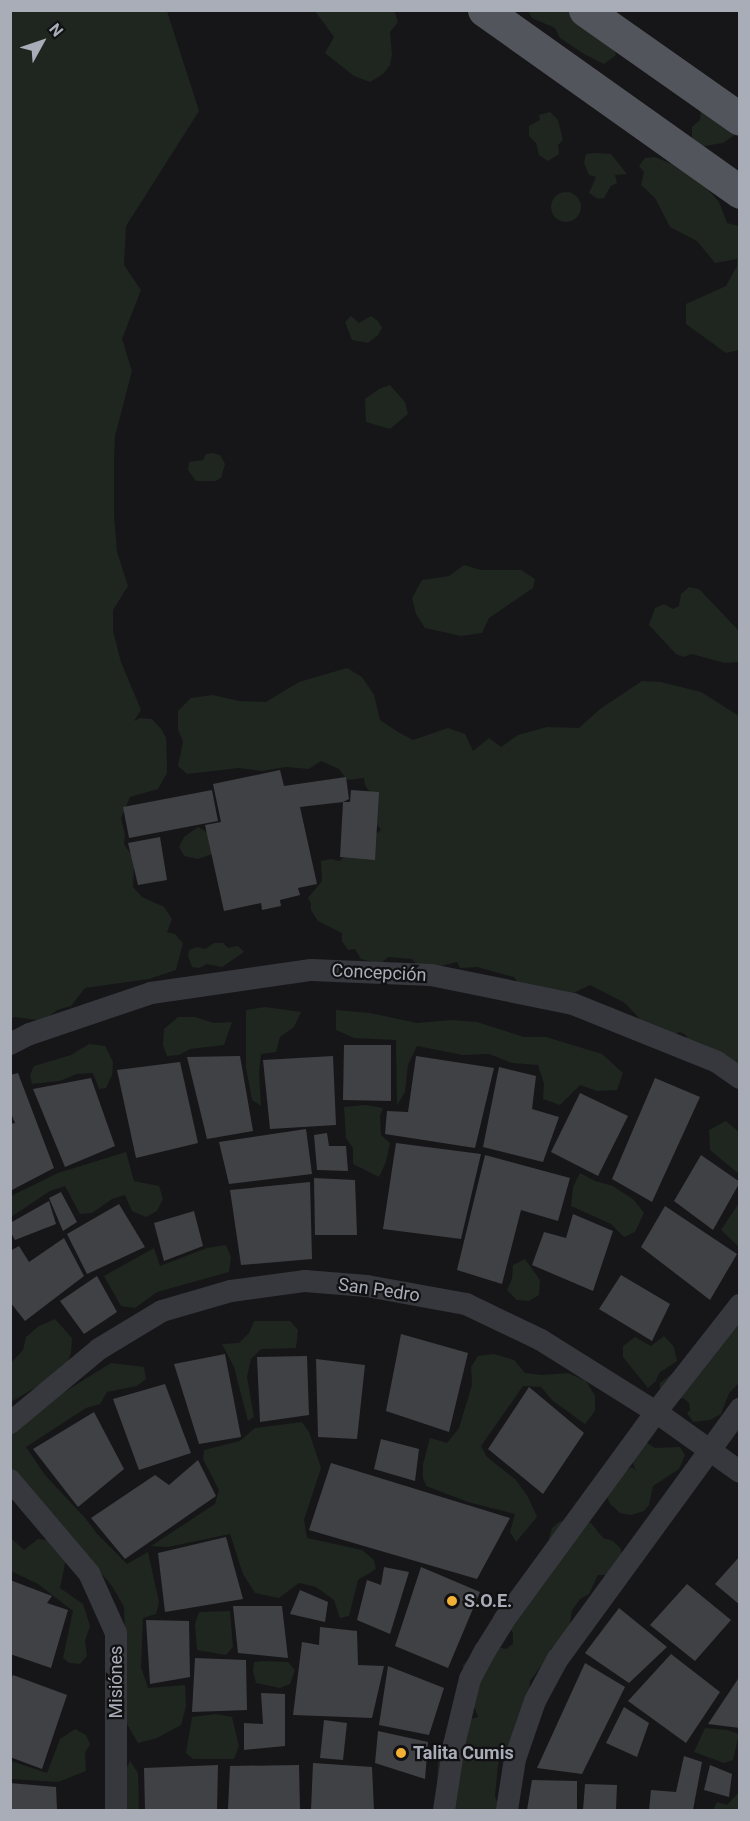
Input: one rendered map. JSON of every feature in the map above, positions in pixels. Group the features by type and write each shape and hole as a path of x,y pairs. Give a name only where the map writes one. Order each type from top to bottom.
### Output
{"main road":[{"path":"484,10 740,192"},
{"path":"585,10 740,119"}],"street":[{"name":"Concepción","path":"10,1044 30,1034 151,993 311,970 347,971 431,975 573,1004 717,1062 740,1078"},
{"name":"San Pedro","path":"10,1423 99,1349 162,1311 231,1291 305,1281 367,1286 466,1304 541,1340 656,1412 740,1472"},
{"path":"444,1810 454,1745 470,1679 485,1651 504,1620 656,1412 740,1305"},
{"path":"507,1810 515,1759 535,1701 557,1660 709,1448 740,1409"},
{"name":"Misiónes","path":"10,1480 89,1573 116,1633 116,1810"}],"shaded area":[{"path":"10,11 167,11 199,111 126,226 124,265 141,290 122,339 132,371 115,436 114,461 117,552 128,586 113,610 113,631 121,662 141,710 134,721 140,718 152,719 162,730 166,738 167,763 167,773 158,789 130,797 121,818 125,835 124,844 132,856 133,887 142,897 164,907 172,919 167,932 175,934 183,943 176,970 149,979 85,988 71,1006 57,1010 43,1021 15,1017 10,1019"},
{"path":"315,11 394,11 398,22 390,32 392,55 390,65 383,74 370,82 354,76 325,53 334,37"},
{"path":"528,11 574,11 613,43 616,55 604,64 584,54 560,38 555,28 532,18"},
{"path":"701,111 739,132 723,143 698,147 692,141 692,127 700,120"},
{"path":"550,112 558,120 563,140 558,145 559,154 548,161 539,155 536,143 529,136 529,126 540,120 539,115"},
{"path":"586,154 611,154 627,174 615,175 617,183 611,186 604,198 598,199 589,193 596,177 589,175 584,163"},
{"path":"655,157 679,167 703,184 719,202 727,223 739,226 739,350 726,353 686,324 686,304 726,286 737,266 737,259 715,263 697,241 670,227 655,198 641,185 644,172 639,166 645,158"},
{"path":"566,192 577,196 581,207 577,218 566,222 555,218 551,207 555,196"},
{"path":"351,316 359,323 371,316 382,328 378,335 368,343 352,340 345,322"},
{"path":"390,385 405,402 408,414 390,429 366,422 365,399 379,389"},
{"path":"206,454 220,455 225,464 221,478 215,481 196,481 188,470 189,462 203,460"},
{"path":"464,565 481,570 521,570 535,579 533,588 489,618 482,633 461,636 425,628 416,614 412,598 422,580 449,576"},
{"path":"689,587 699,589 739,631 739,662 725,663 692,654 683,657 676,654 649,625 655,608 664,604 673,609 679,606 681,594"},
{"path":"347,668 362,677 374,695 380,720 398,732 413,740 448,728 465,734 473,751 489,738 501,747 518,735 547,727 579,728 600,709 642,681 661,682 701,692 739,716 739,1064 691,1046 686,1035 680,1032 671,1035 640,1019 625,1003 590,985 569,995 518,983 514,977 477,967 460,968 457,962 432,968 419,967 412,959 388,957 380,964 361,959 355,949 348,950 342,941 342,933 318,921 311,910 308,898 322,881 321,861 331,859 339,861 381,830 367,810 370,792 365,785 364,778 347,780 339,769 321,761 309,769 286,767 262,771 239,768 187,774 178,766 183,742 178,729 178,711 191,698 213,695 239,701 266,702 299,682"},
{"path":"198,827 207,832 212,854 198,859 184,856 179,847 184,837"},
{"path":"214,943 223,943 228,948 238,946 244,952 222,967 207,964 199,968 192,967 188,956 189,950 197,947 205,949"},
{"path":"265,1007 301,1012 294,1027 280,1037 276,1052 261,1054 259,1073 261,1106 252,1100 246,1067 246,1010"},
{"path":"336,1010 370,1013 417,1023 451,1020 477,1022 524,1037 546,1037 602,1054 623,1073 617,1090 597,1091 580,1085 560,1105 543,1099 544,1084 538,1065 512,1063 489,1054 463,1055 417,1046 408,1065 405,1092 397,1105 396,1040 354,1038 336,1030"},
{"path":"178,1017 195,1017 214,1023 232,1022 224,1045 190,1049 179,1055 167,1056 163,1045 164,1029"},
{"path":"89,1044 105,1046 113,1062 112,1075 106,1088 99,1089 93,1073 77,1074 60,1081 32,1084 30,1075 34,1066 71,1055"},
{"path":"366,1105 383,1108 380,1116 381,1135 390,1143 386,1162 379,1177 353,1164 353,1148 346,1138 344,1107"},
{"path":"726,1121 739,1132 739,1174 710,1150 709,1130"},
{"path":"126,1152 134,1181 159,1186 163,1199 157,1211 146,1217 132,1211 125,1195 112,1199 92,1213 80,1214 65,1186 50,1191 11,1217 11,1196 58,1173"},
{"path":"580,1173 595,1181 613,1186 634,1200 644,1213 635,1232 624,1237 611,1224 571,1206 573,1187"},
{"path":"739,1203 739,1247 721,1230"},
{"path":"226,1245 231,1257 229,1272 157,1292 135,1308 121,1306 104,1276 154,1248 160,1266 207,1248"},
{"path":"525,1259 540,1280 539,1295 529,1301 517,1300 507,1290 512,1279 513,1265"},
{"path":"739,1297 739,1383 729,1393 721,1414 710,1420 693,1422 687,1413 690,1410 689,1403 683,1398 672,1401 660,1392 660,1383 679,1368"},
{"path":"55,1319 72,1338 71,1353 67,1363 41,1384 11,1402 11,1363 23,1350 26,1337 39,1326"},
{"path":"254,1321 290,1321 298,1330 296,1348 261,1349 251,1359 247,1377 254,1417 248,1421 234,1367 222,1344 239,1343 249,1333"},
{"path":"664,1336 674,1347 677,1361 659,1373 656,1381 648,1388 623,1357 623,1346 635,1337 651,1346"},
{"path":"494,1354 514,1360 525,1373 542,1375 568,1373 586,1381 595,1396 595,1411 585,1424 553,1401 541,1387 523,1386 481,1446 487,1457 516,1480 528,1497 537,1517 516,1542 510,1532 515,1514 468,1502 426,1486 423,1478 423,1464 430,1438 447,1443 459,1428 472,1385 471,1367 478,1356"},
{"path":"111,1363 144,1367 146,1379 137,1386 107,1392 100,1404 86,1408 26,1447 45,1475 127,1564 148,1552 159,1602 156,1614 143,1618 141,1667 148,1688 185,1685 186,1706 181,1725 157,1738 138,1743 127,1724 124,1607 112,1586 11,1468 11,1433 45,1404"},
{"path":"302,1422 309,1432 321,1468 304,1520 307,1538 362,1550 374,1560 376,1569 358,1580 349,1616 340,1618 334,1600 316,1587 299,1583 279,1598 255,1593 243,1574 230,1534 168,1547 151,1546 215,1504 219,1490 203,1459 204,1450 240,1441 255,1428"},
{"path":"643,1440 655,1448 680,1447 685,1455 679,1469 653,1486 649,1505 644,1511 631,1515 620,1513 610,1504 606,1494 623,1472 632,1467 636,1471 631,1459"},
{"path":"574,1518 591,1523 603,1538 613,1541 621,1549 621,1559 608,1575 598,1575 589,1594 580,1599 572,1610 569,1629 558,1644 551,1648 550,1654 530,1681 529,1693 510,1749 502,1754 498,1765 495,1796 500,1810 436,1810 438,1761 463,1721 478,1717 463,1677 463,1665 476,1652 493,1646 506,1649 513,1644 513,1633 507,1625 550,1547 549,1538 552,1528 559,1522"},
{"path":"10,1537 24,1550 38,1539 55,1541 66,1559 60,1588 83,1604 90,1626 85,1641 87,1656 80,1664 69,1663 63,1658 73,1611 38,1584 11,1571"},
{"path":"230,1611 233,1647 226,1655 197,1650 195,1624 199,1612"},
{"path":"254,1662 288,1662 295,1670 290,1684 280,1688 256,1683 253,1671"},
{"path":"216,1714 232,1717 239,1746 234,1759 193,1759 186,1753 192,1717"},
{"path":"705,1728 727,1730 739,1734 733,1760 724,1763 694,1752"},
{"path":"75,1729 86,1735 90,1744 85,1753 86,1771 58,1782 11,1779 11,1761 47,1773 60,1739"},
{"path":"130,1761 138,1773 139,1810 125,1810 123,1776"},
{"path":"739,1792 739,1810 713,1810 717,1802 727,1805"}],"building":[{"path":"280,770 284,786 346,777 349,799 343,802 300,807 317,884 298,888 300,895 280,900 281,906 262,910 261,903 224,911 205,825 221,822 213,784"},
{"path":"212,790 218,821 129,838 123,807"},
{"path":"351,790 379,792 375,860 340,857 343,802 350,802"},
{"path":"160,837 167,880 138,885 128,843"},
{"path":"344,1045 391,1045 391,1101 343,1100"},
{"path":"240,1056 253,1131 207,1139 187,1057"},
{"path":"333,1056 336,1125 270,1129 263,1060"},
{"path":"416,1056 494,1068 475,1148 385,1134 387,1111 408,1112"},
{"path":"180,1062 198,1143 136,1158 117,1070"},
{"path":"499,1067 536,1076 532,1109 559,1117 543,1162 483,1147"},
{"path":"18,1073 54,1168 10,1191 10,1124 15,1123 10,1111 10,1075"},
{"path":"91,1078 115,1146 65,1167 33,1089"},
{"path":"655,1078 700,1097 652,1202 612,1179"},
{"path":"580,1093 628,1116 598,1176 551,1152"},
{"path":"306,1129 312,1174 229,1184 219,1142"},
{"path":"327,1133 329,1146 346,1146 348,1171 317,1170 314,1135"},
{"path":"396,1143 481,1154 461,1239 383,1229"},
{"path":"485,1155 570,1178 558,1221 521,1210 502,1284 457,1270"},
{"path":"701,1155 740,1182 713,1230 674,1201"},
{"path":"314,1178 355,1180 357,1235 315,1235"},
{"path":"310,1182 312,1259 241,1265 230,1190"},
{"path":"61,1192 77,1222 63,1231 49,1198"},
{"path":"49,1201 56,1224 15,1240 10,1231 10,1223"},
{"path":"119,1204 145,1247 87,1274 67,1234"},
{"path":"665,1206 737,1254 710,1300 641,1247"},
{"path":"194,1211 203,1246 164,1261 154,1223"},
{"path":"573,1214 613,1231 593,1291 532,1265 544,1232 566,1238"},
{"path":"64,1238 84,1276 25,1321 10,1302 10,1251 19,1246 29,1262"},
{"path":"621,1275 670,1304 652,1341 599,1309"},
{"path":"97,1276 117,1312 84,1334 60,1301"},
{"path":"401,1334 468,1353 449,1432 386,1411"},
{"path":"225,1354 241,1437 199,1444 174,1364"},
{"path":"307,1356 309,1415 260,1422 257,1357"},
{"path":"316,1359 365,1365 357,1439 318,1437"},
{"path":"165,1384 191,1453 139,1470 113,1399"},
{"path":"529,1387 584,1433 543,1494 488,1449"},
{"path":"94,1412 124,1469 78,1507 33,1449"},
{"path":"381,1439 419,1449 415,1481 374,1469"},
{"path":"198,1460 216,1496 125,1559 91,1518 155,1475 169,1485"},
{"path":"331,1463 510,1518 477,1579 309,1530"},
{"path":"226,1537 243,1599 165,1612 158,1553"},
{"path":"740,1556 740,1605 715,1584"},
{"path":"384,1567 409,1572 390,1634 357,1620 367,1580 381,1585"},
{"path":"421,1567 480,1592 448,1668 395,1646"},
{"path":"10,1580 52,1596 47,1603 68,1610 51,1668 10,1654"},
{"path":"687,1584 731,1620 695,1661 650,1625"},
{"path":"300,1590 328,1602 325,1622 290,1614"},
{"path":"233,1606 282,1606 288,1658 238,1653"},
{"path":"619,1608 667,1647 629,1683 585,1653"},
{"path":"146,1620 189,1621 190,1677 150,1684"},
{"path":"320,1627 357,1631 358,1665 384,1666 372,1718 293,1715 302,1642 319,1645"},
{"path":"671,1654 720,1692 686,1743 628,1701"},
{"path":"195,1658 246,1660 247,1710 192,1712"},
{"path":"585,1663 625,1687 582,1774 537,1768"},
{"path":"388,1666 444,1688 429,1735 379,1725"},
{"path":"13,1675 67,1695 42,1769 10,1757 10,1682"},
{"path":"740,1676 740,1728 708,1724"},
{"path":"261,1693 285,1694 285,1746 244,1750 244,1723 263,1724"},
{"path":"624,1707 649,1723 637,1757 606,1743"},
{"path":"324,1720 347,1723 343,1760 320,1758"},
{"name":"Talita Cumis","path":"378,1731 428,1742 425,1779 375,1763"},
{"path":"684,1756 702,1762 693,1810 649,1810 651,1790 676,1792"},
{"path":"313,1763 372,1767 374,1810 311,1810"},
{"path":"218,1765 217,1810 145,1810 144,1768"},
{"path":"299,1765 300,1810 228,1809 230,1766"},
{"path":"710,1765 732,1774 729,1797 704,1790"},
{"path":"532,1780 577,1781 577,1810 527,1810"},
{"path":"10,1783 56,1787 57,1810 10,1810"},
{"path":"585,1784 617,1785 616,1810 583,1810"}],"place":[{"name":"S.O.E.","path":"452,1601"},
{"name":"Talita Cumis","path":"401,1753"}]}
